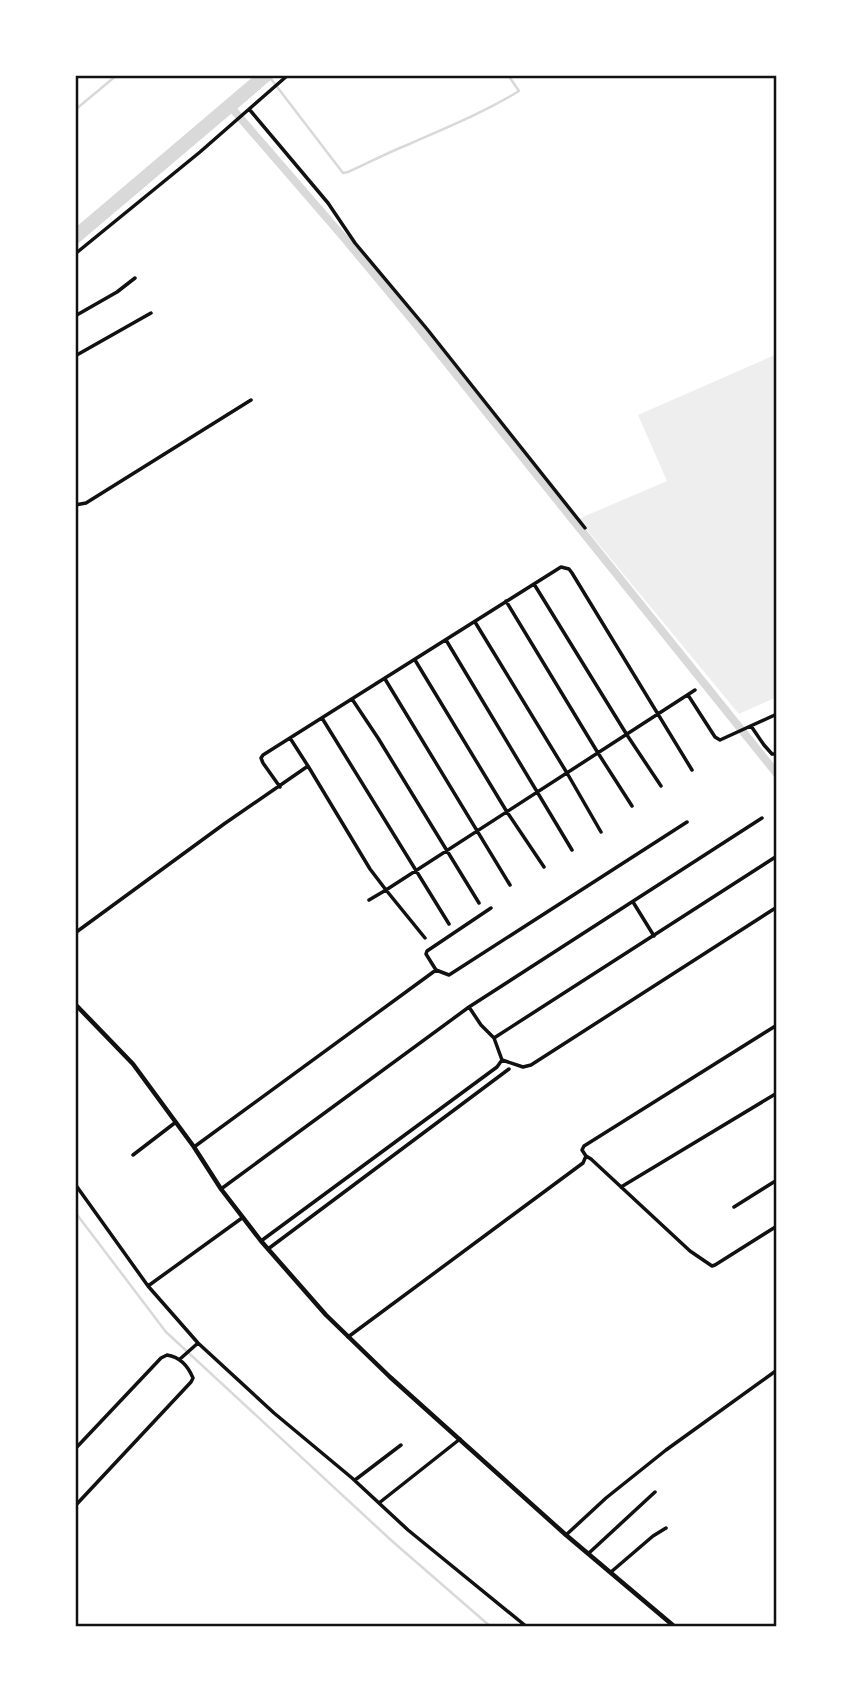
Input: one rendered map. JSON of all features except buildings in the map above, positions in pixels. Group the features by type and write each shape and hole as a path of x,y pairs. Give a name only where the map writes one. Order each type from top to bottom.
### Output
{"street":[{"path":"75,254 288,75"},
{"path":"249,109 328,203 355,243 585,528"},
{"path":"75,317 135,278"},
{"path":"75,356 151,313"},
{"path":"75,505 86,503 251,400"},
{"path":"280,787 261,758 263,755 561,567 569,569 692,770"},
{"path":"534,584 661,786"},
{"path":"506,601 632,806"},
{"path":"475,622 601,832"},
{"path":"446,640 572,850"},
{"path":"415,660 544,867"},
{"path":"384,679 510,885"},
{"path":"369,900 695,690"},
{"path":"688,695 715,737 720,740 777,714"},
{"path":"352,699 479,903"},
{"path":"322,718 449,924"},
{"path":"749,727 772,754 777,754"},
{"path":"290,738 370,869 425,938"},
{"path":"75,933 308,766"},
{"path":"221,1189 469,1007 762,818"},
{"path":"491,908 427,951 425,954 436,970 449,975 687,822"},
{"path":"494,1038 777,856"},
{"path":"633,902 654,936"},
{"path":"502,1060 523,1067 531,1065 777,907"},
{"path":"194,1147 436,970"},
{"path":"75,1004 133,1064 221,1189 261,1241 326,1315 390,1377 566,1535 675,1627"},
{"path":"469,1007 494,1038 502,1060"},
{"path":"777,1025 584,1146 582,1150 706,1264 715,1265 777,1226"},
{"path":"261,1241 486,1076 502,1060"},
{"path":"268,1249 509,1069"},
{"path":"486,1076 491,1083"},
{"path":"621,1187 777,1093"},
{"path":"132,1155 176,1122"},
{"path":"348,1337 583,1163 586,1156"},
{"path":"734,1207 777,1180"},
{"path":"76,1187 148,1286 197,1344 355,1480 418,1539 527,1627"},
{"path":"332,1188 338,1196"},
{"path":"148,1286 243,1217"},
{"path":"181,1358 197,1344"},
{"path":"75,1449 161,1358 167,1355 181,1358 192,1374 191,1382 75,1506"},
{"path":"566,1535 606,1498 666,1450 777,1370"},
{"path":"379,1503 460,1439"},
{"path":"355,1480 401,1445"},
{"path":"589,1553 655,1492"},
{"path":"611,1572 666,1528"}],"shaded area":[{"path":"777,354 777,697 739,714 578,519 667,481 638,415"}],"waterway":[{"path":"75,110 117,75"},
{"path":"75,237 266,75"},
{"path":"268,75 343,173 464,120 519,91 508,75"},
{"path":"230,106 414,322 777,774"},
{"path":"75,1212 166,1332 392,1541 491,1627"}]}
